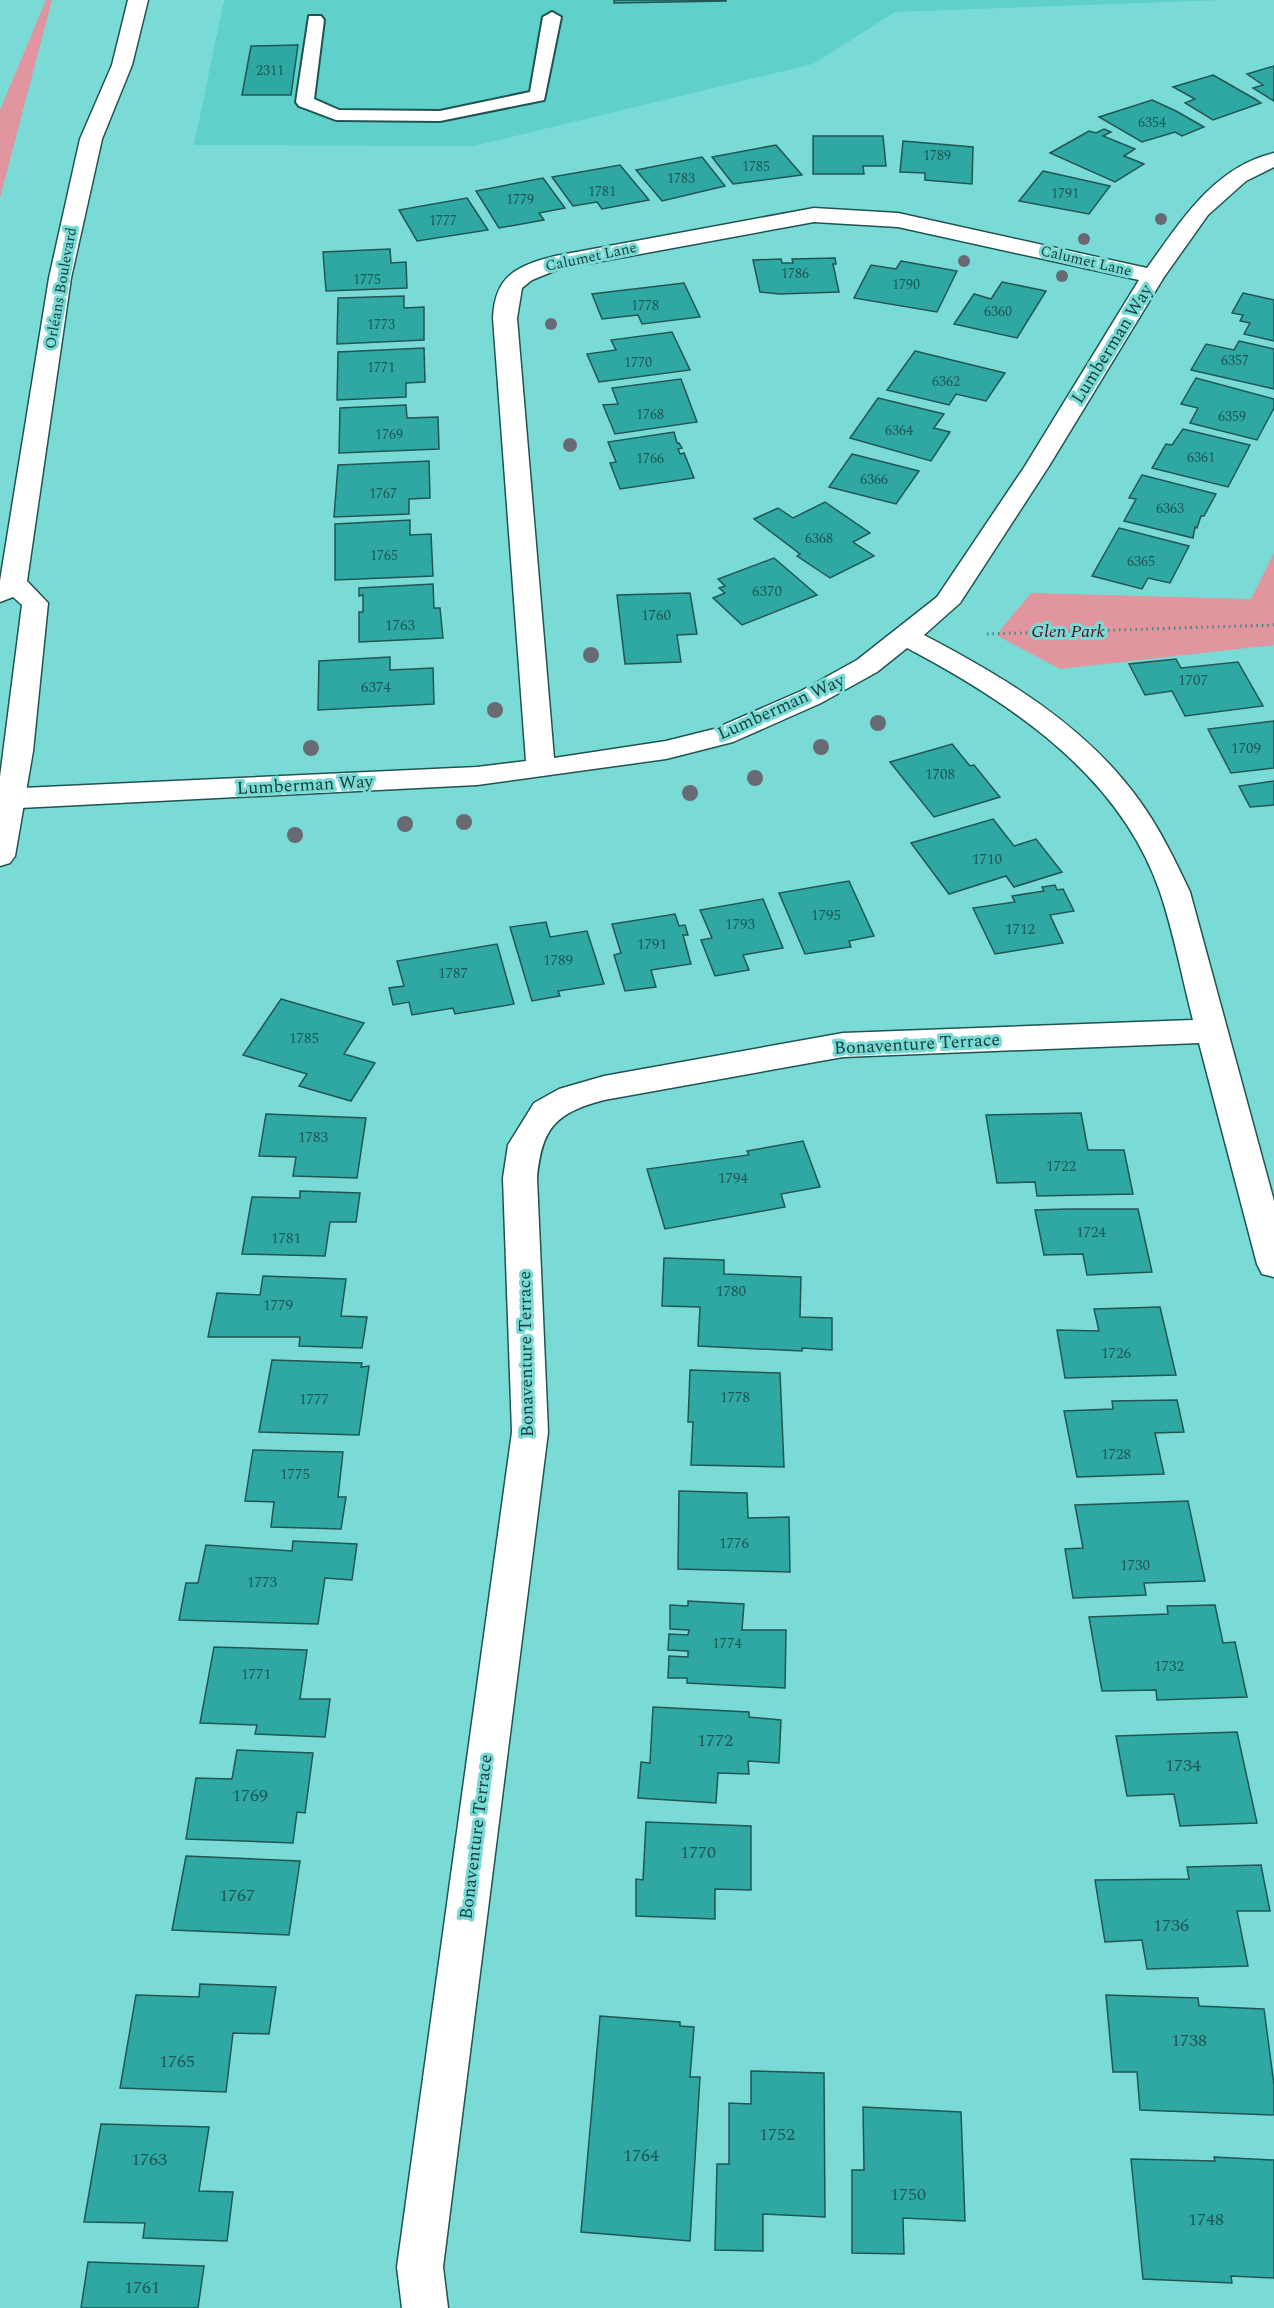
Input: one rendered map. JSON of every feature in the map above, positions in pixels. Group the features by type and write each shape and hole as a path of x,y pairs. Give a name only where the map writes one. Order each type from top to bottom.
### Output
{"street":[{"name":"Orléans Boulevard","path":"0,856 4,799 19,751 35,603 7,588 60,278 91,139 122,65 138,0"},
{"name":"Lumberman Way","path":"4,799 442,778 541,769 666,750 723,736 812,697 867,666 947,603 975,563 1154,276 1200,210 1238,176 1274,159"},
{"name":"Calumet Lane","path":"541,769 505,318 504,297 517,279 555,263 814,215 856,216 917,223 1154,276"},
{"path":"906,636 956,661 1039,716 1074,743 1111,780 1140,820 1161,856 1175,892 1274,1264"},
{"name":"Bonaventure Terrace","path":"425,2308 420,2267 530,1432 520,1178 524,1145 545,1112 570,1097 604,1088 843,1045 1212,1031"}],"lane":[{"path":"315,20 305,102 336,115 440,116 538,96 552,17"}],"path":[{"path":"986,634 1274,626"}],"shaded area":[{"path":"224,0 1226,0 895,12 813,64 474,146 194,145"}],"green space":[{"path":"46,0 52,0 0,198 0,110"},
{"name":"Glen Park","path":"1274,553 1274,645 1060,669 996,635 1031,593 1251,599"}],"building":[{"path":"614,0 726,0 726,1 614,3"},
{"path":"298,45 291,95 242,95 251,46"},
{"path":"1274,66 1274,101 1253,88 1263,85 1247,74"},
{"path":"1213,75 1261,103 1213,120 1185,103 1195,99 1173,87"},
{"path":"1152,100 1204,127 1182,136 1175,132 1142,142 1099,117"},
{"path":"1104,129 1111,132 1103,136 1135,149 1124,156 1144,164 1115,182 1050,153 1089,131 1096,133"},
{"path":"813,136 883,136 886,166 863,166 864,174 813,174"},
{"path":"903,141 973,147 972,184 925,180 925,173 900,172"},
{"path":"776,145 802,175 733,184 712,157"},
{"path":"702,157 725,186 662,201 636,170"},
{"path":"620,165 649,200 602,209 597,202 573,206 552,177"},
{"path":"1043,171 1110,186 1089,214 1019,201"},
{"path":"543,178 565,208 539,213 544,220 499,228 476,191"},
{"path":"467,198 488,230 417,241 399,210"},
{"path":"390,249 391,263 406,262 407,288 326,291 323,252"},
{"path":"835,258 836,264 833,264 839,292 780,294 760,292 753,260 781,259 782,263 793,263 792,259"},
{"path":"901,261 957,271 937,312 854,298 871,265 896,269"},
{"path":"1002,282 1046,291 1017,338 954,324 974,294 991,299"},
{"path":"684,283 700,317 642,324 638,315 602,319 592,294"},
{"path":"1243,293 1274,300 1274,341 1244,334 1250,323 1240,321 1243,315 1232,313"},
{"path":"404,296 404,308 424,307 424,340 337,344 338,298"},
{"path":"672,332 690,370 599,382 587,354 616,350 611,340"},
{"path":"1239,341 1274,349 1274,389 1191,370 1206,344 1234,350"},
{"path":"424,348 425,382 406,383 406,397 337,400 338,352"},
{"path":"915,351 1005,373 986,401 956,394 949,405 887,390"},
{"path":"1196,378 1274,399 1274,408 1257,440 1190,423 1198,408 1181,404"},
{"path":"681,379 697,422 615,434 603,405 618,404 612,388"},
{"path":"878,398 944,414 934,428 950,432 931,461 850,438"},
{"path":"406,405 407,418 438,417 439,449 339,453 340,408"},
{"path":"1183,429 1250,445 1228,487 1152,468 1166,444 1172,445"},
{"path":"674,432 677,443 682,448 678,449 680,454 684,453 694,478 620,489 610,463 616,462 608,442"},
{"path":"852,454 919,471 896,504 829,487"},
{"path":"429,461 430,498 409,499 409,514 334,517 338,465"},
{"path":"1142,475 1216,494 1204,516 1201,516 1197,528 1195,527 1193,538 1124,521 1136,499 1129,498"},
{"path":"825,502 870,533 853,542 874,556 830,578 797,556 800,554 754,519 778,508 793,518"},
{"path":"410,520 410,535 431,534 433,576 335,580 335,524"},
{"path":"1119,528 1189,546 1170,583 1148,578 1142,589 1092,576"},
{"path":"774,558 817,595 742,625 713,598 725,593 719,588 725,586 718,579"},
{"path":"433,584 434,608 440,608 443,638 359,642 359,612 363,612 363,595 359,596 359,588"},
{"path":"690,593 697,634 677,635 681,662 625,664 617,595"},
{"path":"390,657 390,670 433,668 434,704 318,710 319,661"},
{"path":"1176,659 1181,668 1238,662 1263,706 1185,716 1172,691 1145,695 1129,664"},
{"path":"1274,721 1274,768 1231,773 1208,729"},
{"path":"952,744 970,766 974,765 1000,797 934,817 890,762"},
{"path":"1274,781 1274,805 1250,807 1239,786"},
{"path":"993,819 1014,846 1036,839 1062,872 1014,887 1006,876 949,894 911,843"},
{"path":"849,881 874,936 849,941 851,947 805,954 779,893"},
{"path":"1055,885 1057,890 1063,889 1074,911 1050,915 1063,943 995,954 973,908 1015,902 1012,896 1044,891 1042,887"},
{"path":"763,899 783,948 743,955 749,970 715,976 701,940 712,938 700,910"},
{"path":"675,914 679,926 685,925 688,935 683,935 691,964 651,970 656,987 625,991 614,955 621,953 612,924"},
{"path":"546,922 550,937 587,931 604,984 558,991 560,996 532,1001 510,927"},
{"path":"497,944 514,1004 455,1014 453,1008 412,1015 409,1002 393,1005 389,988 404,986 397,961"},
{"path":"281,999 364,1023 344,1054 375,1063 351,1101 299,1086 307,1074 243,1055"},
{"path":"1081,1113 1088,1150 1124,1150 1133,1194 1037,1196 1035,1182 997,1183 986,1115"},
{"path":"266,1114 366,1118 357,1178 293,1176 296,1157 259,1156"},
{"path":"803,1141 820,1187 781,1194 785,1207 665,1229 647,1169 749,1155 747,1151"},
{"path":"300,1191 360,1193 356,1222 330,1222 325,1256 242,1254 252,1197 300,1198"},
{"path":"1138,1209 1152,1272 1087,1275 1083,1254 1044,1255 1035,1210"},
{"path":"664,1258 724,1260 724,1274 801,1277 800,1317 832,1318 832,1350 802,1348 802,1351 698,1346 700,1307 662,1306"},
{"path":"263,1276 346,1279 341,1316 367,1317 362,1348 299,1346 300,1337 208,1337 217,1293 260,1295"},
{"path":"1160,1307 1176,1375 1065,1378 1057,1330 1099,1331 1094,1309"},
{"path":"272,1360 362,1363 361,1367 369,1366 359,1435 259,1432"},
{"path":"690,1370 780,1373 784,1467 691,1465 693,1422 688,1422"},
{"path":"1177,1400 1184,1432 1155,1433 1164,1474 1077,1477 1064,1411 1113,1409 1112,1401"},
{"path":"253,1450 343,1452 338,1497 346,1497 341,1529 271,1527 274,1502 245,1501"},
{"path":"679,1491 747,1493 748,1518 789,1517 790,1572 678,1569"},
{"path":"1188,1501 1205,1581 1144,1583 1146,1595 1073,1598 1065,1549 1083,1548 1075,1505"},
{"path":"293,1541 357,1544 352,1580 325,1578 318,1624 179,1620 186,1583 198,1583 206,1545 292,1551"},
{"path":"688,1601 744,1604 742,1630 786,1630 785,1688 687,1683 687,1678 668,1678 669,1656 688,1657 688,1651 668,1650 669,1634 688,1635 689,1630 670,1629 670,1605 688,1606"},
{"path":"1215,1605 1223,1643 1235,1642 1247,1697 1157,1700 1156,1690 1102,1691 1089,1617 1168,1614 1167,1606"},
{"path":"214,1647 307,1650 300,1699 330,1699 325,1737 255,1734 257,1725 200,1723"},
{"path":"653,1707 749,1712 749,1717 781,1720 779,1763 748,1761 749,1774 718,1773 716,1803 638,1798 641,1762 650,1763"},
{"path":"1237,1732 1257,1823 1180,1826 1174,1794 1127,1796 1116,1736"},
{"path":"237,1750 313,1753 305,1813 297,1812 293,1843 186,1839 196,1778 232,1779"},
{"path":"646,1822 751,1826 751,1890 715,1889 715,1919 636,1916 636,1879 643,1880"},
{"path":"186,1856 300,1861 289,1935 172,1930"},
{"path":"1261,1865 1270,1911 1237,1911 1248,1966 1147,1969 1142,1940 1105,1942 1095,1880 1189,1879 1187,1867"},
{"path":"200,1984 276,1987 269,2034 233,2033 226,2092 120,2088 136,1995 199,1997"},
{"path":"1106,1995 1198,1998 1199,2006 1264,2009 1274,2085 1274,2115 1140,2110 1137,2072 1113,2072"},
{"path":"600,2016 680,2022 680,2026 694,2027 690,2077 700,2077 690,2241 581,2232"},
{"path":"751,2071 824,2073 825,2217 763,2214 763,2251 715,2250 717,2164 729,2164 729,2103 751,2104"},
{"path":"863,2107 961,2112 965,2221 903,2218 904,2254 852,2253 852,2170 864,2170"},
{"path":"101,2124 209,2127 199,2191 233,2192 227,2241 143,2238 145,2223 84,2222"},
{"path":"1214,2157 1274,2160 1274,2278 1231,2276 1232,2283 1143,2279 1131,2159 1215,2161"},
{"path":"88,2262 204,2266 198,2308 81,2308"}]}
